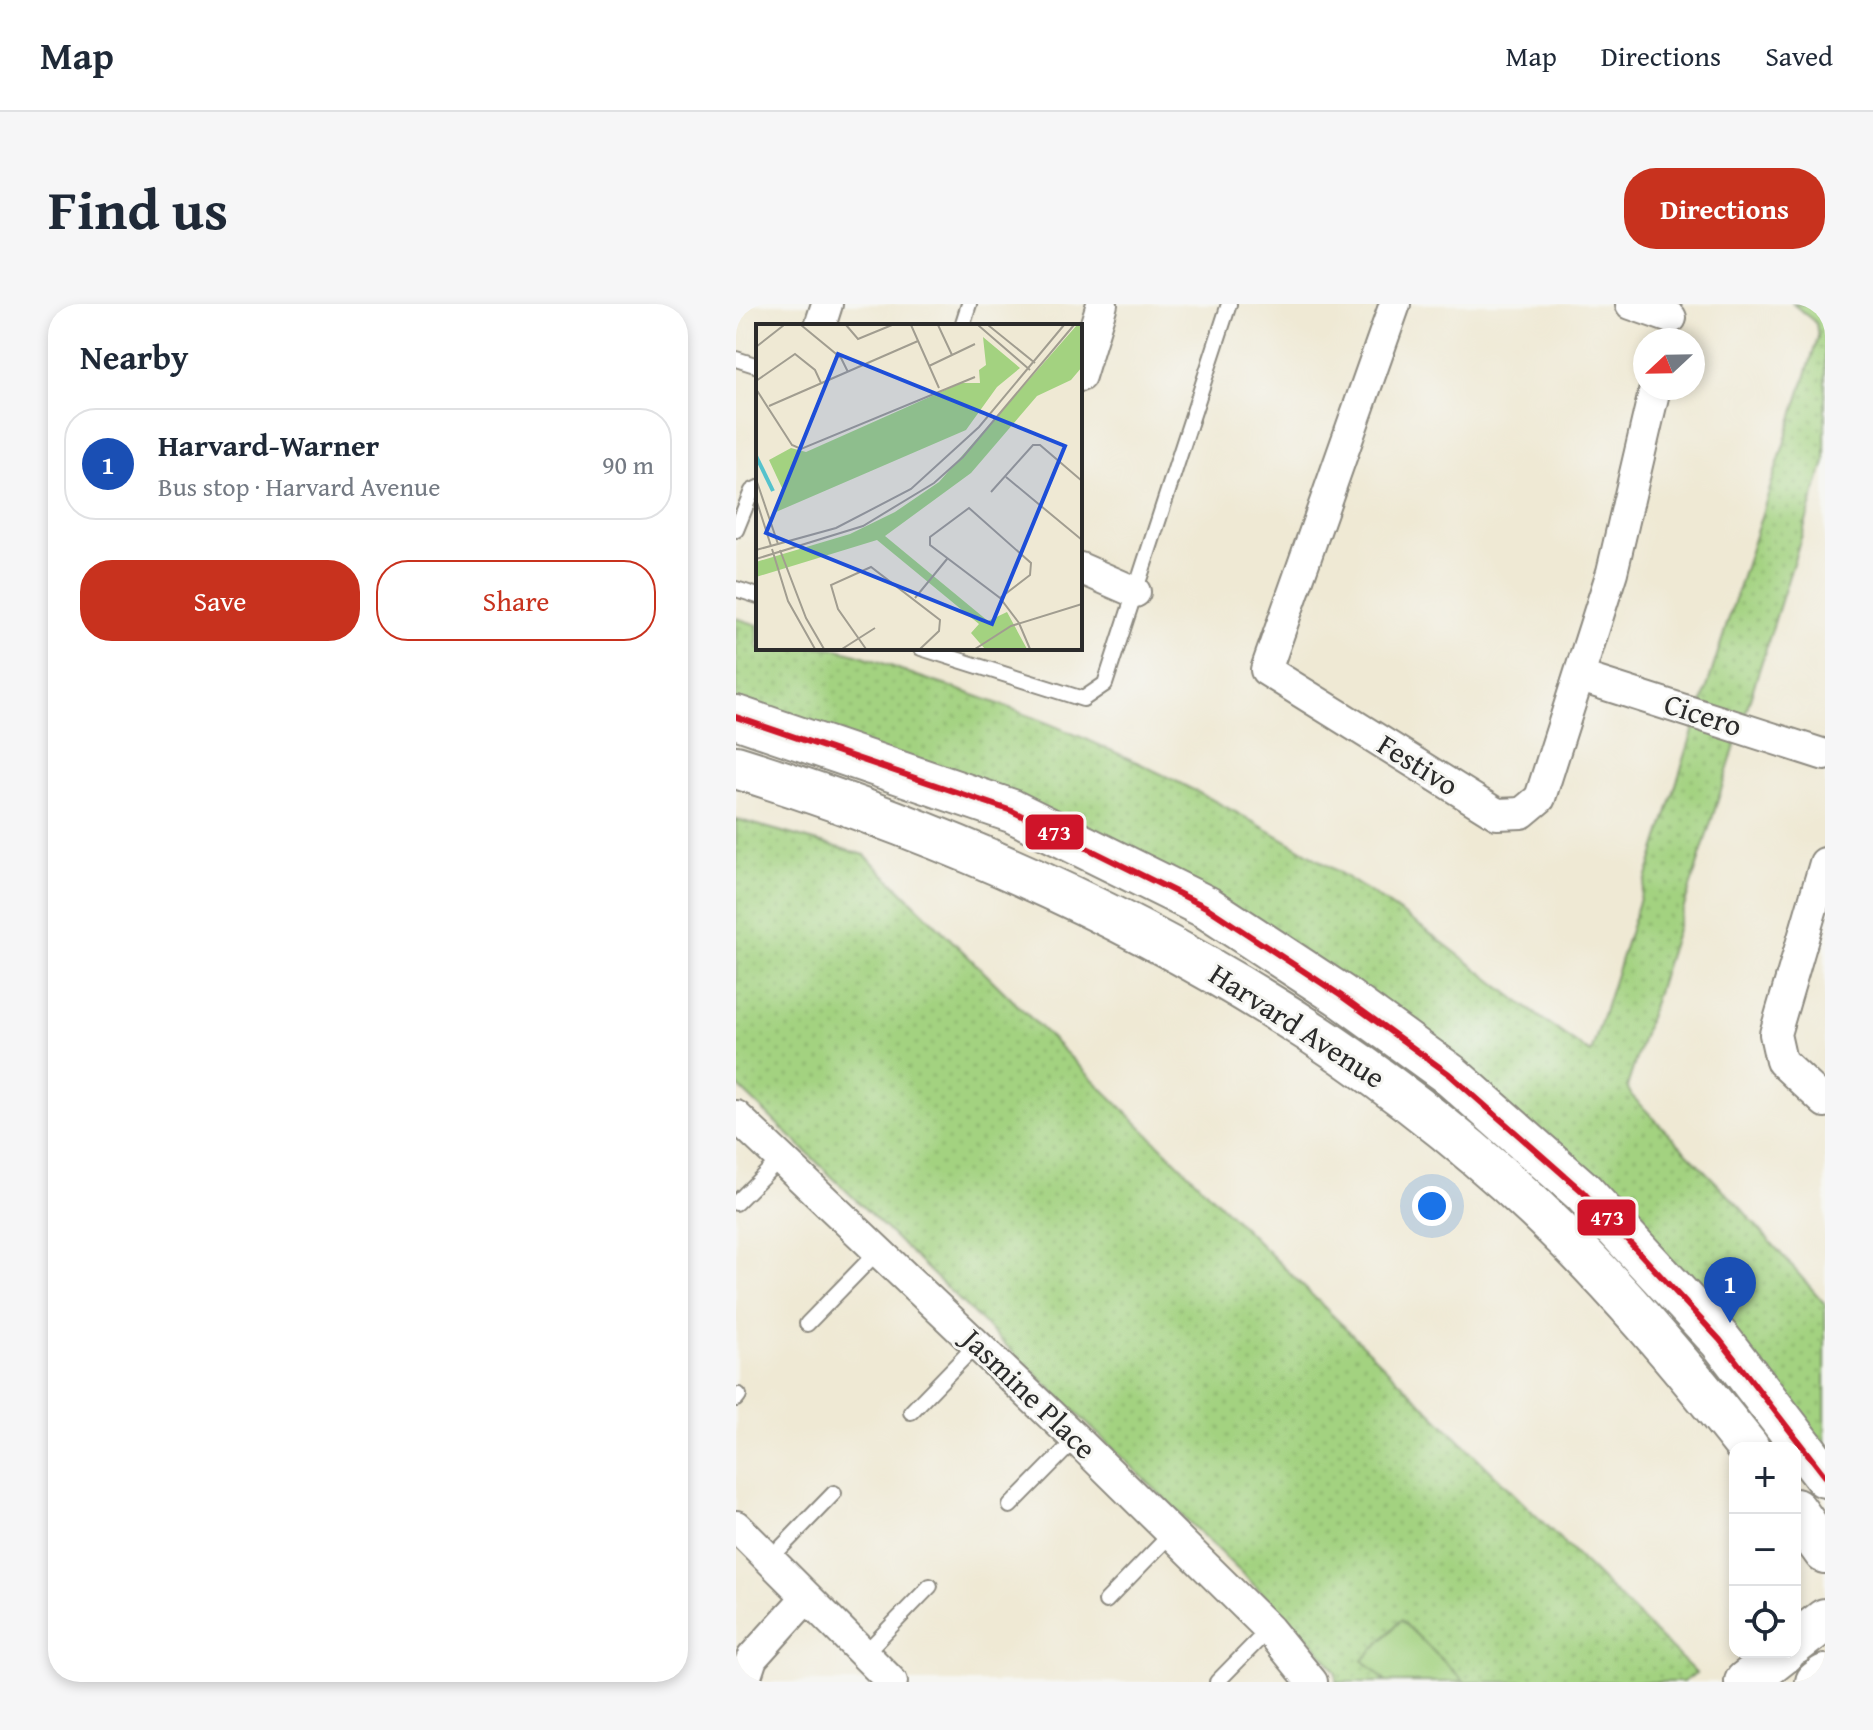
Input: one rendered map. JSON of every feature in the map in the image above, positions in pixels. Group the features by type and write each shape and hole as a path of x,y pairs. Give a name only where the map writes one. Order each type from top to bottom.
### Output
{"main road":[{"name":"Harvard Avenue","path":"736,717 1012,811 1206,907 1340,995 1449,1074 1583,1192 1720,1340 1825,1476"},
{"name":"Harvard Avenue","path":"736,767 819,793 1070,895 1171,946 1288,1015 1398,1091 1536,1210 1649,1325 1743,1442"},
{"path":"1798,1514 1825,1552"},
{"path":"1801,1638 1825,1620"},
{"path":"1746,1682 1776,1658"},
{"path":"1817,1682 1825,1676"}],"street":[{"path":"821,324 827,304"},
{"path":"1082,369 1102,304"},
{"name":"Festivo","path":"1395,304 1266,670 1497,814 1522,813 1540,798 1612,572 1652,400"},
{"path":"1631,304 1672,321"},
{"path":"1082,569 1135,592"},
{"name":"Cicero","path":"1581,677 1825,755"},
{"path":"1825,863 1775,1034 1781,1061 1825,1102"},
{"name":"Jasmine Place","path":"736,1116 978,1343 1172,1533 1269,1629 1312,1682"},
{"path":"736,1526 892,1682"},
{"path":"744,1682 752,1658 807,1597"}],"lane":[{"path":"963,324 969,304"},
{"path":"927,650 1083,699 1105,684 1229,304"},
{"path":"736,359 756,365"},
{"path":"736,530 752,491 756,489"},
{"path":"736,589 756,595"},
{"path":"736,1203 781,1158"},
{"path":"807,1324 879,1250"},
{"path":"911,1412 978,1343"},
{"path":"1010,1506 1076,1439"},
{"path":"770,1559 834,1493"},
{"path":"1106,1601 1172,1533"},
{"path":"864,1654 930,1586"},
{"path":"1217,1682 1269,1629"}],"green space":[{"path":"1793,304 1825,304 1825,462 1627,1087 1632,1096 1740,1207 1825,1304 1825,1447 1359,987 736,709 736,618 756,624 756,650 843,650 1052,725 1178,782 1300,849 1416,923 1591,1053 1818,337 1816,323"},
{"path":"736,819 865,855 1696,1673 1683,1682 1336,1682 1336,1673 1315,1644 736,1084"},
{"path":"1401,1620 1465,1682 1386,1682 1363,1660"}],"transit line":[{"name":"473","path":"736,717 1012,811 1206,907 1340,995 1449,1074 1583,1192 1720,1340 1825,1476"}],"place":[{"name":"Harvard-Warner","path":"1730,1323"}]}
